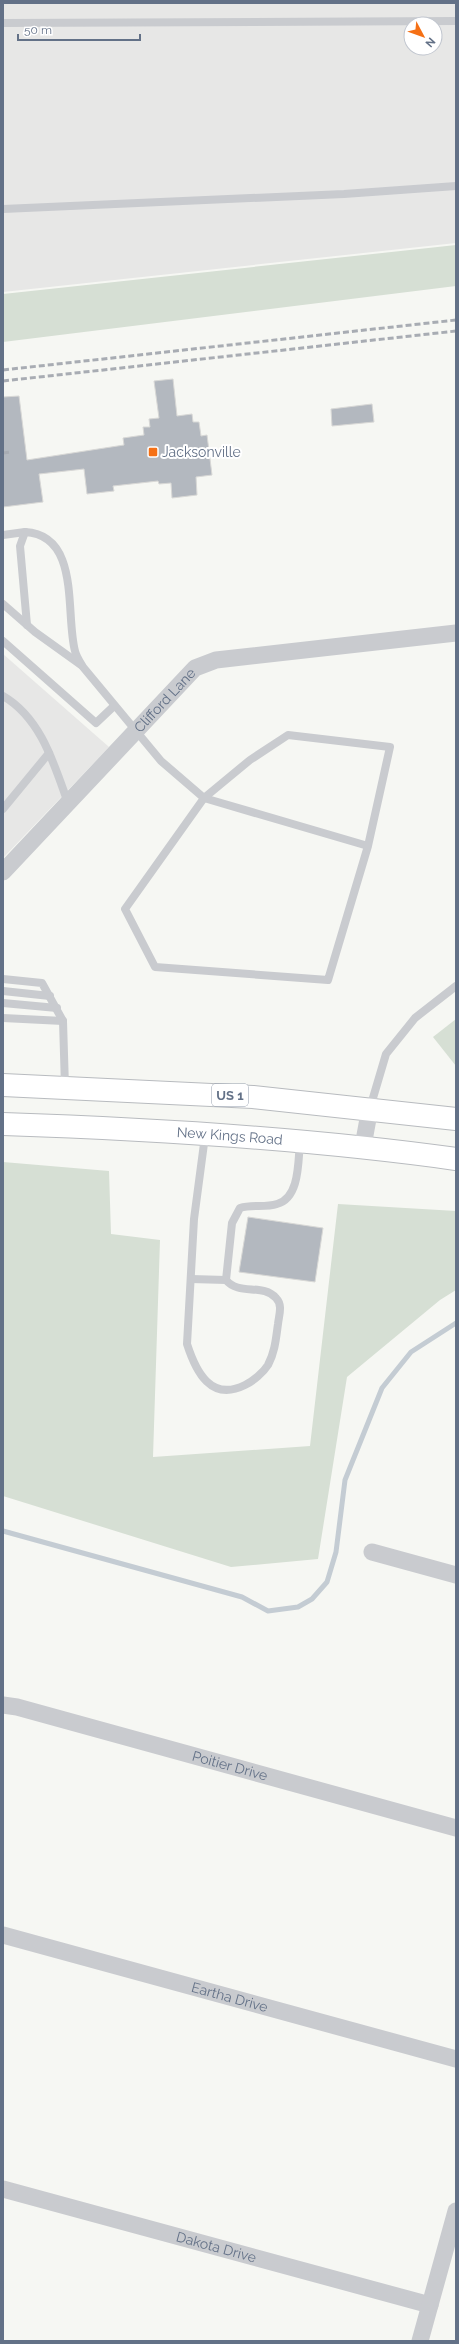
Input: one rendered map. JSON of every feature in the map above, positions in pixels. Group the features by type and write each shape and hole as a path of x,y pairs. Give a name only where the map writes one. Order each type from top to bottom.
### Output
{"highway":[{"name":"US 1","path":"3,1085 253,1096 370,1108 456,1119"},
{"name":"New Kings Road","path":"3,1124 206,1133 363,1146 456,1159"}],"street":[{"name":"Clifford Lane","path":"3,872 134,731 195,668 204,663 224,659 456,634"},
{"path":"363,1146 370,1108"},
{"path":"372,1552 456,1575"},
{"name":"Poitier Drive","path":"3,1705 17,1707 456,1828"},
{"name":"Eartha Drive","path":"3,1935 456,2059"},
{"name":"Dakota Drive","path":"3,2189 430,2305"},
{"path":"420,2341 456,2211"}],"lane":[{"path":"3,23 456,21"},
{"path":"3,209 344,194 456,186"},
{"path":"3,534 25,532 37,533 49,540 61,558 68,574 75,651 83,667 134,731 161,761 204,798 368,846"},
{"path":"25,532 20,546 27,625"},
{"path":"3,604 27,625 83,667"},
{"path":"3,641 96,723 114,706"},
{"path":"3,696 13,702 32,721 49,752 68,803"},
{"path":"288,736 390,748 368,846 328,980 156,967 125,909 204,798 250,760 288,736"},
{"path":"3,809 49,752"},
{"path":"3,979 42,983 57,1008 63,1021 65,1087"},
{"path":"370,1108 386,1054 415,1018 456,986"},
{"path":"3,991 50,996"},
{"path":"3,1003 57,1008"},
{"path":"3,1018 63,1021"},
{"path":"191,1279 226,1280 236,1289 266,1292 276,1298 281,1306 275,1347 267,1366 252,1382 237,1389 219,1390 203,1379 192,1360 187,1344 194,1219 206,1133"},
{"path":"226,1280 235,1214 240,1208 251,1204 277,1204 289,1198 295,1186 300,1141"}],"shaded area":[{"path":"3,3 456,3 456,243 3,292"},
{"path":"456,245 456,286 3,342 3,294"},
{"path":"3,654 109,747 3,858"},
{"path":"456,1019 456,1066 433,1037"},
{"path":"3,1162 109,1171 111,1234 160,1240 153,1457 310,1446 338,1204 456,1211 456,1290 440,1300 347,1377 318,1559 231,1567 3,1496"}],"building":[{"path":"173,379 177,416 192,414 193,422 199,422 201,436 207,435 212,475 196,477 197,495 172,498 171,483 159,484 158,481 113,486 114,491 87,494 84,469 39,474 43,502 3,507 3,397 19,396 27,460 124,445 123,438 144,435 143,427 150,427 149,419 159,418 154,381"},
{"path":"372,404 374,422 332,426 331,409"},
{"path":"248,1217 323,1228 315,1282 239,1272"}],"waterway":[{"path":"3,1531 242,1597 268,1611 298,1607 312,1599 327,1582 336,1552 345,1480 382,1388 411,1352 456,1323"}],"railway":[{"path":"3,370 456,320"},
{"path":"3,381 456,331"},
{"path":"3,453 11,452"}],"place":[{"name":"Jacksonville","path":"153,452"}]}
